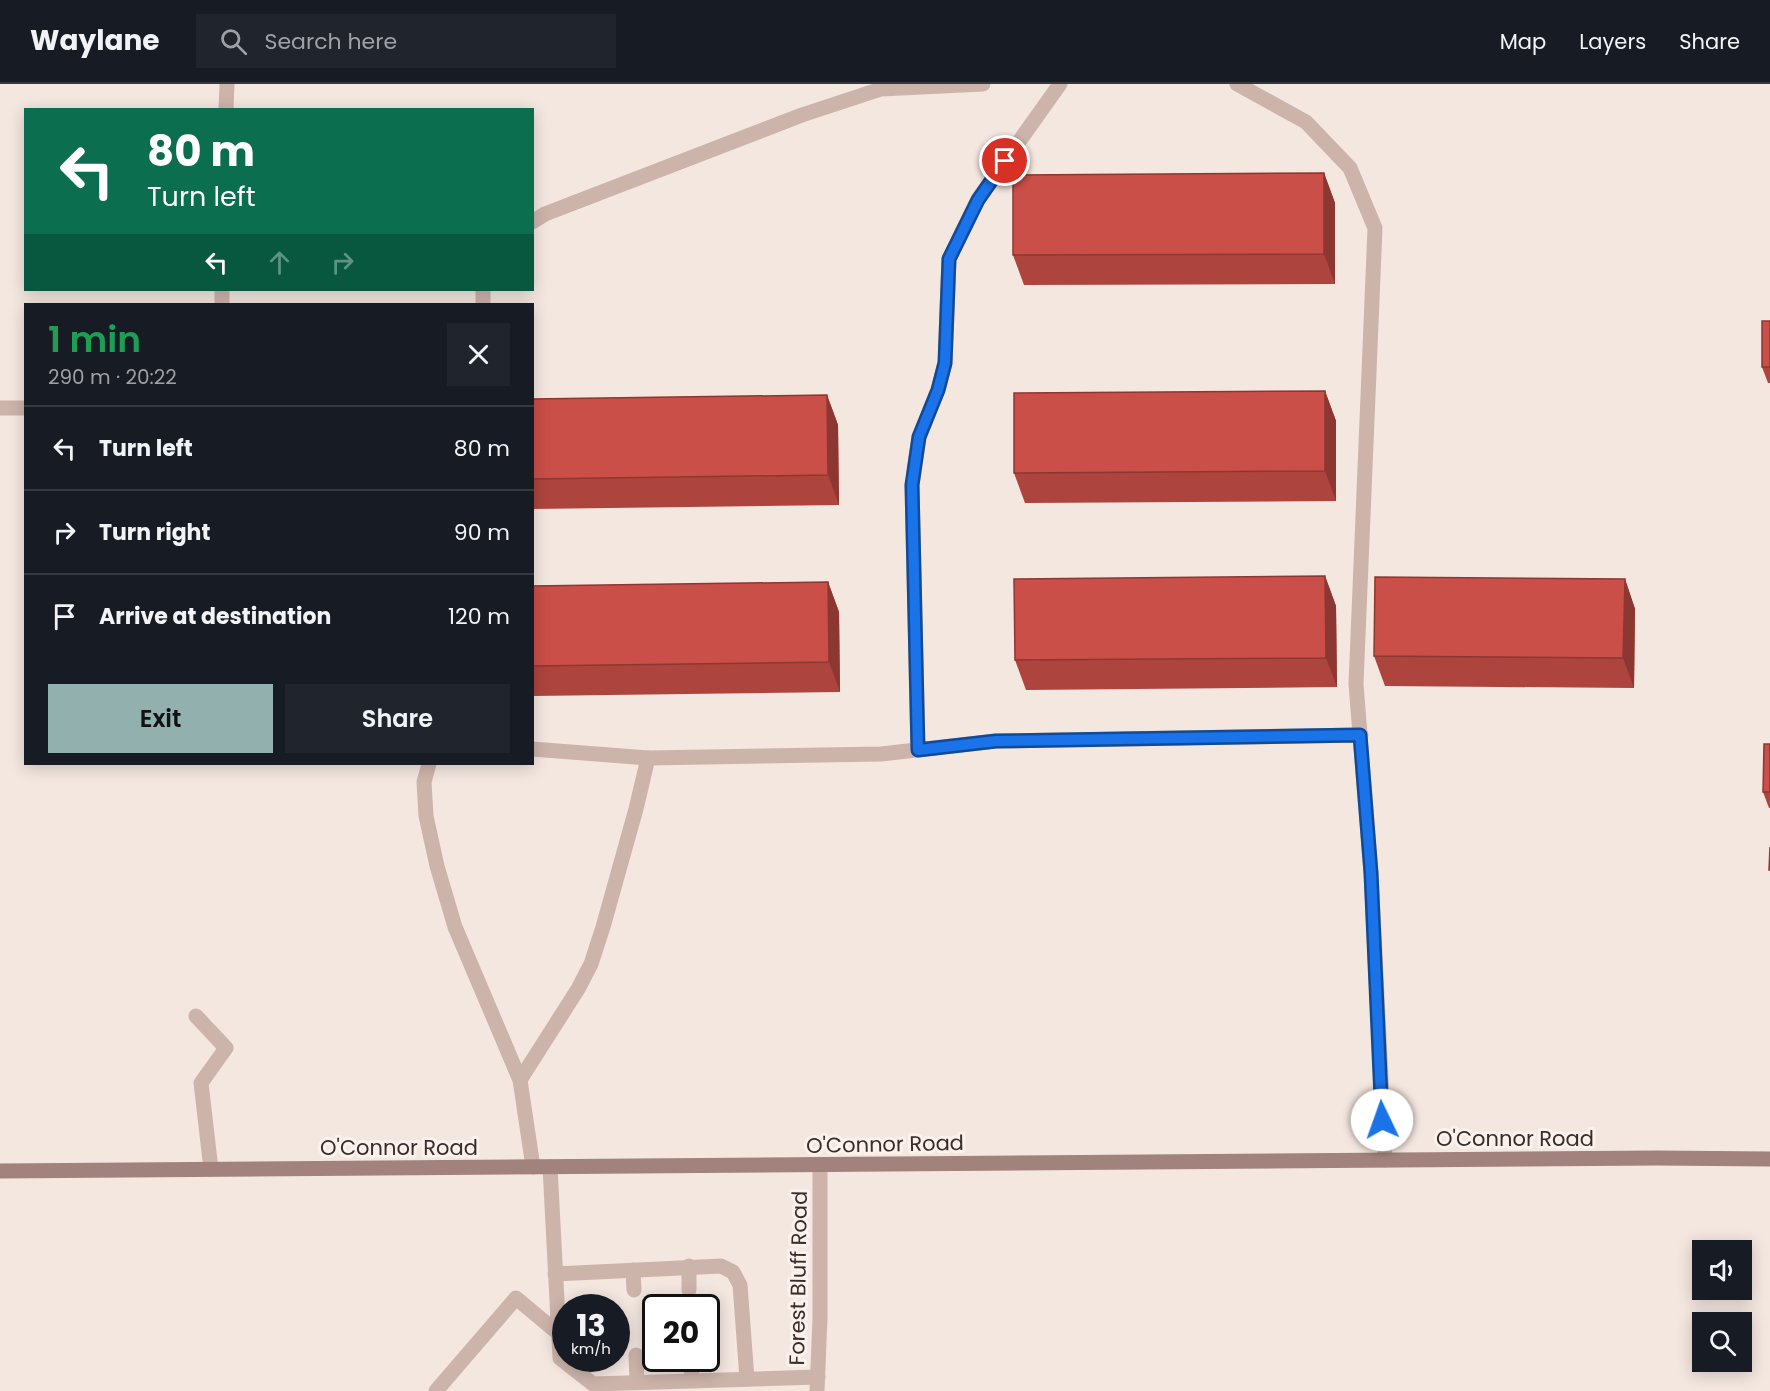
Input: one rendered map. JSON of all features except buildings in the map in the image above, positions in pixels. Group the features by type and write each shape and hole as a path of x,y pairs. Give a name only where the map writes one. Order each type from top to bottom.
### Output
{"main road":[{"name":"O'Connor Road","path":"0,1171 1770,1159"}],"street":[{"path":"226,108 227,84"},
{"path":"534,221 545,214 768,128 880,89 983,84"},
{"path":"918,750 912,485 919,437 938,390 945,363 949,259 978,200 1060,84"},
{"path":"1237,84 1306,122 1350,168 1375,228 1356,684 1371,873 1385,1160"},
{"path":"0,408 24,408"},
{"path":"534,749 648,758 881,754 996,741 1360,735"},
{"path":"520,1080 591,964 636,809 648,758"},
{"path":"429,765 424,782 426,816 437,866 455,927 520,1080 533,1167"},
{"path":"196,1016 226,1048 201,1083 211,1169"},
{"name":"Forest Bluff Road","path":"817,1384 820,1318 820,1166"},
{"path":"550,1167 556,1294"},
{"path":"555,1274 689,1266 721,1266 733,1272 740,1285 747,1379"},
{"path":"689,1266 689,1290"},
{"path":"633,1270 634,1290"},
{"path":"436,1391 516,1298 552,1329"},
{"path":"636,1355 637,1383"},
{"path":"578,1372 593,1384 747,1379 817,1384"},
{"path":"692,1372 692,1380"}],"route":[{"path":"1005,161 978,200 949,259 945,363 938,390 919,437 912,485 918,750 996,741 1360,735 1371,873 1382,1120"}]}
